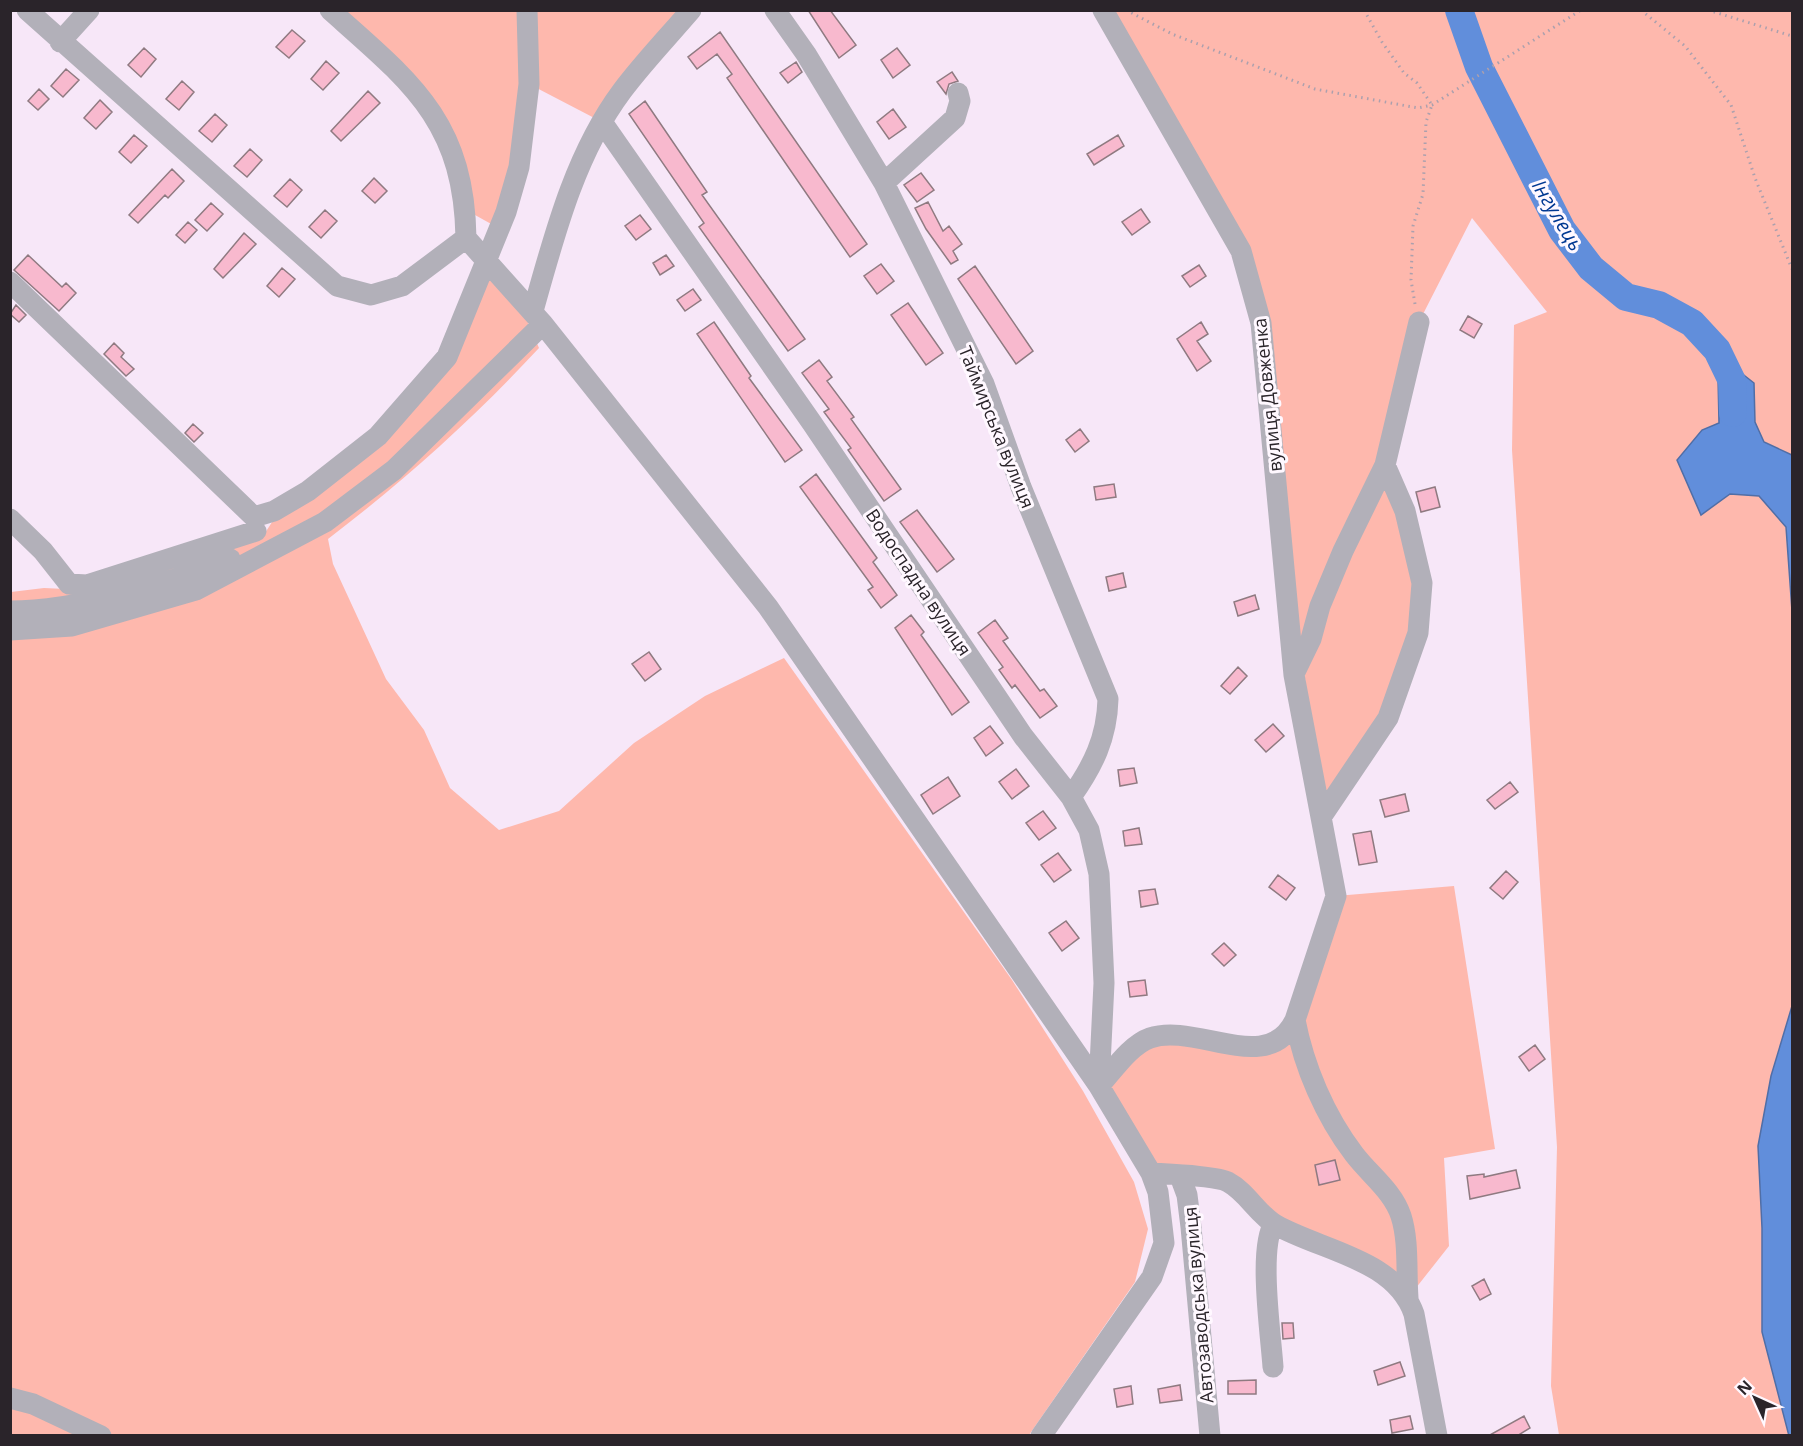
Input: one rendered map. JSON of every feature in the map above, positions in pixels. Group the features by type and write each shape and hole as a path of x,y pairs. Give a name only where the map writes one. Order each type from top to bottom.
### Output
{"street":[{"path":"27,10 60,42 337,286 371,295 402,286 466,238"},
{"path":"60,42 89,10"},
{"path":"330,10 420,94 438,123 459,171 465,202 466,238 538,317 768,607 1099,1086 1151,1173 1158,1192 1164,1244 1152,1277 1041,1436"},
{"path":"10,519 43,551 69,584 87,585 255,524 308,491 378,436 447,357 507,212 519,167 530,84 527,10"},
{"path":"10,630 72,626 196,590 325,522 393,470 538,317 569,191 602,122 622,91 691,10"},
{"name":"Таймирська вулиця","path":"775,10 806,54 884,183 984,384 1021,487 1108,699 1108,725 1097,758 1071,797"},
{"name":"вулиця Довженка","path":"1099,1086 1132,1051 1148,1038 1170,1034 1242,1045 1266,1046 1278,1042 1288,1034 1295,1020 1335,896 1322,816 1294,675 1261,323 1241,251 1102,10"},
{"path":"884,183 956,118 960,101 958,93"},
{"name":"Водоспадна вулиця","path":"602,122 812,423 1023,736 1071,797 1089,830 1099,874 1104,983 1099,1086"},
{"path":"10,282 255,524"},
{"path":"1294,675 1311,639 1320,606 1343,551 1385,465 1419,322"},
{"path":"1322,816 1388,718 1418,633 1422,583 1405,511 1385,465"},
{"path":"10,611 54,610 176,580 240,555 252,543 255,524"},
{"path":"1295,1020 1304,1059 1326,1107 1353,1153 1392,1198 1401,1214 1406,1234 1408,1298 1437,1436"},
{"path":"1151,1173 1227,1181 1274,1224 1371,1268 1397,1284 1408,1298"},
{"name":"Автозаводська вулиця","path":"1180,1176 1187,1195 1191,1227 1210,1436"},
{"path":"1273,1367 1266,1254 1268,1233 1274,1224"},
{"path":"10,1398 33,1404 101,1436"}],"path":[{"path":"1126,10 1172,34 1315,89 1418,108 1432,105 1581,10"},
{"path":"1364,10 1382,42 1404,73 1417,83 1432,105"},
{"path":"1641,10 1685,46 1731,105 1755,178 1792,269"},
{"path":"1708,10 1792,36"},
{"path":"1419,322 1411,280 1413,226 1423,194 1426,122 1432,105"}],"shaded area":[{"path":"336,11 518,11 520,87 515,166 493,225 475,215 456,149"},
{"path":"527,11 691,11 602,122 529,84"},
{"path":"1103,11 1792,11 1792,455 1764,442 1755,423 1754,383 1718,377 1720,423 1702,430 1730,494 1759,496 1786,527 1792,611 1792,1006 1771,1076 1758,1147 1762,1228 1762,1332 1789,1435 1559,1435 1551,1386 1557,1147 1512,450 1514,325 1547,312 1472,218 1419,322 1385,465 1422,583 1388,718 1322,816 1261,323 1241,251"},
{"path":"488,277 526,318 539,348 438,448 328,539 333,564 386,679 424,730 450,788 499,830 559,811 634,743 705,696 784,658 1012,980 1083,1091 1134,1182 1148,1229 1135,1282 1029,1435 11,1436 11,592 44,588 87,590 265,533 274,519 380,443"},
{"path":"1454,886 1495,1149 1444,1158 1449,1246 1408,1298 1274,1224 1227,1181 1151,1173 1099,1086 1148,1038 1278,1042 1336,896"}],"water":[{"path":"1740,372 1754,383 1755,422 1764,442 1792,455 1792,611 1786,527 1759,496 1730,494 1701,515 1677,460 1702,430 1719,423 1718,377"},
{"path":"1792,1006 1792,1435 1789,1436 1762,1332 1762,1228 1758,1146 1771,1076"}],"building":[{"path":"808,10 830,10 856,45 839,58"},
{"path":"292,30 305,41 289,58 276,47"},
{"path":"720,32 867,244 850,257 727,78 732,74 717,54 697,69 688,57"},
{"path":"144,48 156,59 141,77 128,65"},
{"path":"897,48 910,65 893,78 881,60"},
{"path":"326,61 339,73 323,90 311,79"},
{"path":"796,62 802,72 788,83 780,73"},
{"path":"66,69 79,80 63,97 51,86"},
{"path":"952,72 958,81 949,84 946,94 937,82"},
{"path":"182,81 194,92 179,110 166,99"},
{"path":"39,89 49,99 38,110 28,101"},
{"path":"368,91 380,103 341,141 331,131"},
{"path":"100,100 112,112 96,129 84,118"},
{"path":"645,101 707,192 702,195 805,339 788,351 699,227 704,223 629,114"},
{"path":"893,109 906,127 889,139 877,122"},
{"path":"215,114 227,125 212,142 199,131"},
{"path":"134,135 147,146 131,163 119,152"},
{"path":"1118,135 1124,146 1094,165 1087,154"},
{"path":"250,149 262,160 247,177 234,166"},
{"path":"172,169 184,181 168,198 165,195 138,223 129,215"},
{"path":"921,173 934,190 917,202 904,185"},
{"path":"374,178 387,191 375,203 362,191"},
{"path":"290,179 302,190 287,207 274,196"},
{"path":"928,202 943,231 949,226 962,244 953,251 958,260 951,264 926,229 915,208"},
{"path":"211,203 223,214 207,231 195,220"},
{"path":"1141,209 1150,222 1132,235 1122,222"},
{"path":"325,210 337,221 321,238 309,227"},
{"path":"640,215 651,229 636,240 625,226"},
{"path":"188,222 197,230 185,243 176,235"},
{"path":"244,233 256,244 223,278 214,269"},
{"path":"28,255 62,287 66,283 76,293 59,311 14,270"},
{"path":"666,255 674,266 660,275 653,263"},
{"path":"881,264 894,281 877,294 864,276"},
{"path":"1199,265 1206,276 1190,287 1182,276"},
{"path":"975,266 1033,351 1016,364 958,279"},
{"path":"282,268 295,279 279,297 267,286"},
{"path":"693,289 701,300 685,311 677,300"},
{"path":"908,303 943,353 926,365 891,315"},
{"path":"16,305 26,315 19,322 10,314"},
{"path":"1468,316 1482,324 1474,338 1460,330"},
{"path":"714,322 751,376 749,378 802,450 785,462 697,334"},
{"path":"1201,322 1208,334 1197,341 1211,361 1197,371 1177,339"},
{"path":"114,343 124,353 121,357 134,369 126,376 104,354"},
{"path":"819,360 832,377 827,381 854,417 851,419 901,489 884,501 848,450 851,448 824,412 829,409 802,373"},
{"path":"193,424 203,433 194,442 185,433"},
{"path":"1080,429 1089,441 1075,452 1066,440"},
{"path":"816,474 877,558 873,562 897,595 881,608 868,590 873,587 800,487"},
{"path":"1114,484 1116,497 1096,500 1094,487"},
{"path":"1435,487 1440,507 1421,512 1416,492"},
{"path":"917,510 954,559 937,572 900,522"},
{"path":"1123,573 1126,587 1109,591 1106,577"},
{"path":"1255,595 1259,609 1238,616 1234,602"},
{"path":"911,615 924,632 921,635 969,702 952,715 895,628"},
{"path":"995,620 1008,638 1003,641 1040,691 1044,689 1057,706 1040,718 1015,685 1012,688 999,670 1003,667 978,633"},
{"path":"649,652 661,669 645,681 632,664"},
{"path":"1238,667 1247,676 1230,694 1221,686"},
{"path":"1273,724 1284,736 1266,752 1255,740"},
{"path":"990,726 1003,743 986,756 974,738"},
{"path":"1134,768 1137,783 1120,786 1118,770"},
{"path":"1016,769 1029,786 1012,799 999,782"},
{"path":"948,777 960,796 933,814 921,795"},
{"path":"1510,782 1518,792 1495,809 1487,800"},
{"path":"1405,794 1409,811 1385,817 1380,800"},
{"path":"1043,811 1056,828 1039,840 1026,823"},
{"path":"1139,828 1142,844 1125,846 1123,831"},
{"path":"1371,831 1377,862 1359,865 1353,834"},
{"path":"1058,853 1071,870 1054,882 1041,865"},
{"path":"1506,871 1518,882 1503,899 1490,888"},
{"path":"1278,875 1295,888 1286,900 1269,887"},
{"path":"1155,889 1158,904 1141,907 1139,891"},
{"path":"1066,921 1079,938 1062,951 1049,933"},
{"path":"1224,943 1236,955 1224,966 1212,954"},
{"path":"1145,980 1147,995 1130,997 1128,982"},
{"path":"1535,1045 1545,1059 1529,1071 1519,1057"},
{"path":"1335,1160 1340,1180 1319,1185 1315,1165"},
{"path":"1516,1170 1520,1188 1470,1199 1467,1176 1484,1174 1484,1177"},
{"path":"1484,1279 1491,1294 1480,1300 1472,1286"},
{"path":"1282,1323 1293,1323 1294,1338 1283,1339"},
{"path":"1400,1362 1405,1376 1378,1385 1374,1371"},
{"path":"1256,1380 1256,1394 1228,1394 1228,1381"},
{"path":"1180,1385 1182,1400 1160,1403 1158,1389"},
{"path":"1131,1386 1133,1404 1117,1407 1114,1389"},
{"path":"1410,1416 1413,1429 1392,1433 1390,1420"},
{"path":"1524,1416 1530,1428 1517,1436 1488,1436"}],"waterway":[{"name":"Інгулець","path":"1459,10 1479,67 1562,230 1591,268 1626,297 1659,305 1692,323 1717,350 1732,381 1733,413"}]}
